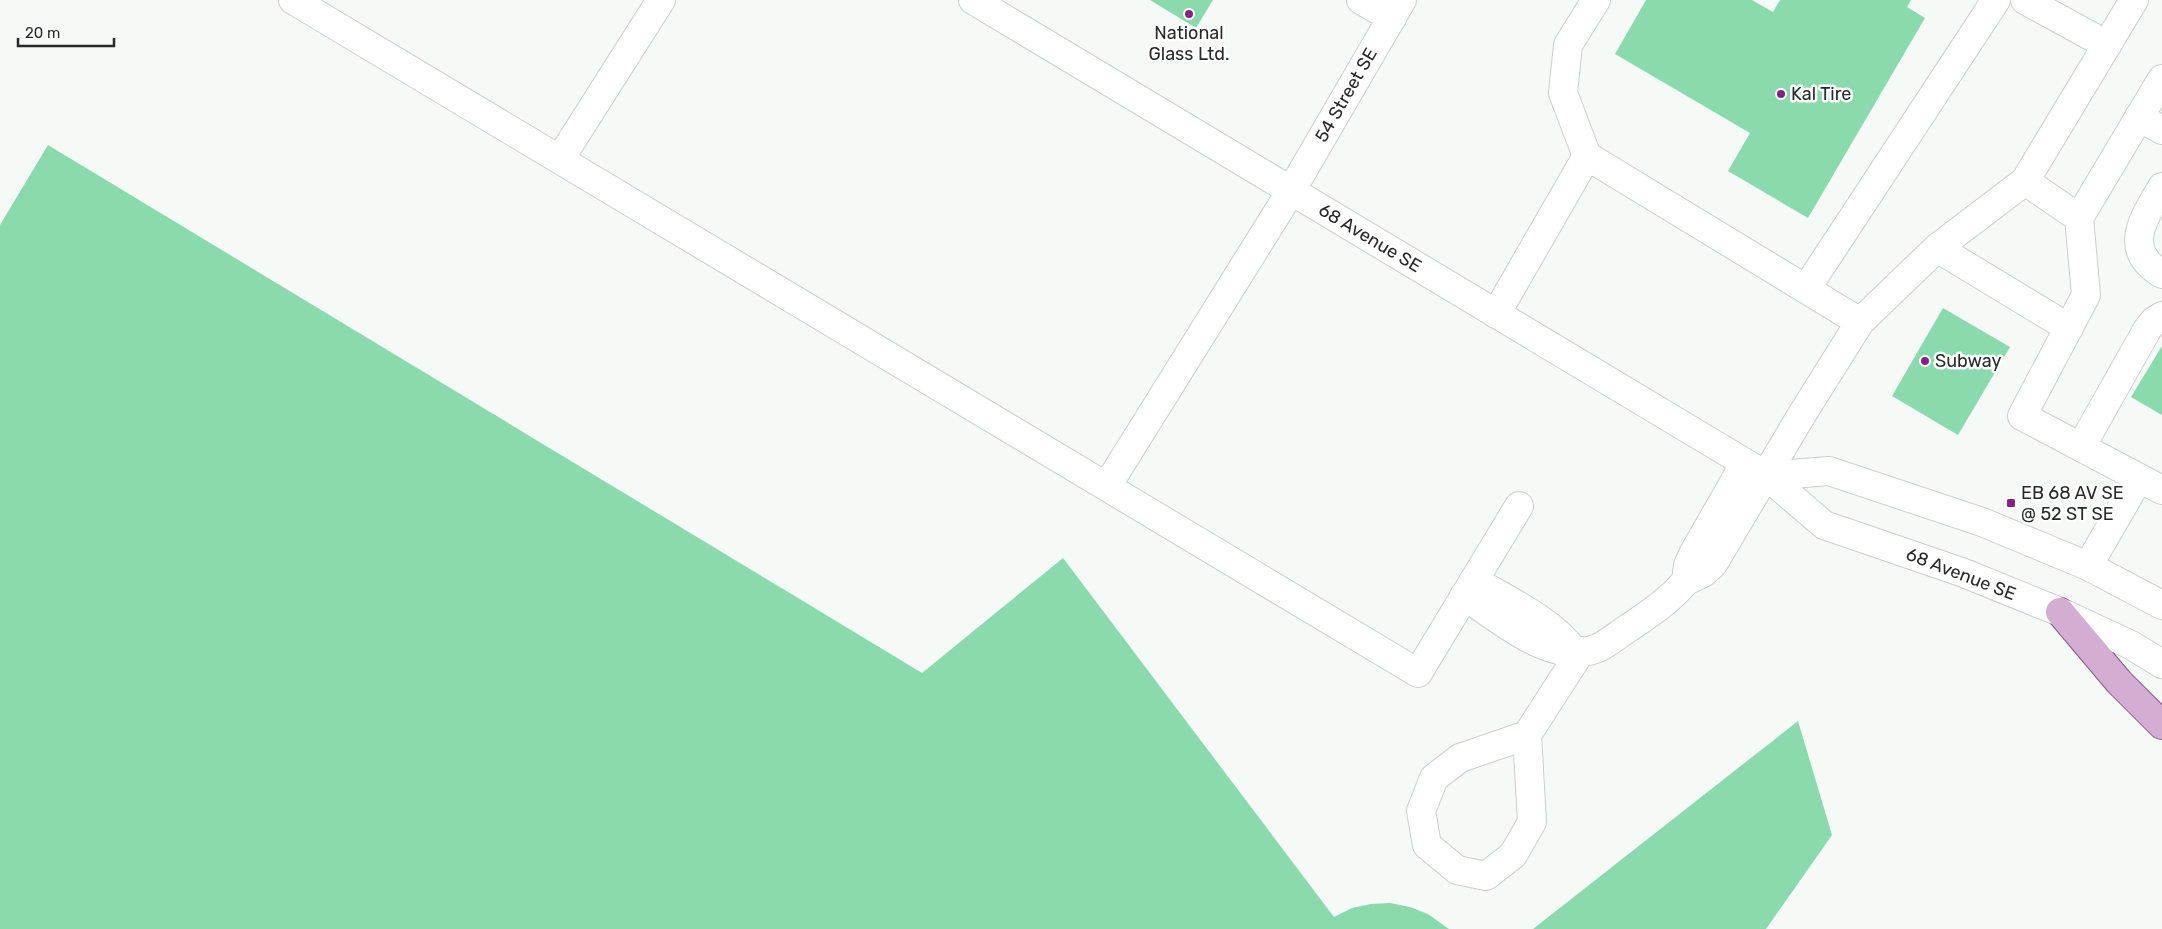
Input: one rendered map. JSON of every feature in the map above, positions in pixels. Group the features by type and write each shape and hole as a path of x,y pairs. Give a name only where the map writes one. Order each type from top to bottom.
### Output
{"main road":[{"path":"2060,612 2119,682 2162,725"}],"street":[{"path":"292,0 1418,672 1519,506"},
{"path":"560,160 661,0"},
{"name":"68 Avenue SE","path":"973,0 1756,470 1824,525 1964,573 2060,612 2130,645 2162,664"},
{"path":"1361,0 1397,9"},
{"path":"1596,0 1568,45 1563,93 1587,156 1860,322"},
{"path":"1806,289 1996,0"},
{"path":"2025,0 2107,44"},
{"path":"1469,588 1537,643 1555,650 1577,651 1599,647 1614,638 1672,598 1686,581 1703,573 1713,564 1756,470 1801,416 1860,322 1937,248 2025,181 2134,0"},
{"name":"54 Street SE","path":"1107,486 1291,191 1397,9"},
{"path":"2088,566 2150,484 2022,416 2086,295 2079,218 2151,123 2162,79"},
{"path":"1496,314 1587,156"},
{"path":"2025,181 2079,218"},
{"path":"2162,187 2142,221 2138,241 2148,264 2162,274"},
{"path":"1937,248 2069,328"},
{"path":"2081,447 2147,330 2154,321 2162,316"},
{"path":"1756,470 1829,471 1982,522 2088,566 2162,604"},
{"path":"1526,735 1460,758 1434,778 1421,810 1427,845 1457,870 1486,876 1513,855 1532,822 1526,735 1577,651"}],"building":[{"name":"National Glass Ltd.","path":"1150,0 1213,0 1196,28"},
{"name":"Kal Tire","path":"1646,0 1752,0 1773,12 1780,0 1911,0 1907,7 1925,18 1808,218 1728,171 1750,133 1615,54"},
{"path":"48,145 922,673 1063,558 1334,917 1352,908 1390,903 1410,907 1428,914 1449,929 0,929 0,225"},
{"path":"1943,308 2010,347 1958,435 1892,396"},
{"path":"2162,346 2162,415 2131,397"},
{"path":"1798,721 1832,835 1766,929 1533,929"}],"place":[{"name":"National Glass Ltd.","path":"1189,14"},
{"name":"Kal Tire","path":"1781,94"},
{"name":"Subway","path":"1925,361"},
{"name":"EB 68 AV SE @ 52 ST SE","path":"2011,503"}]}
